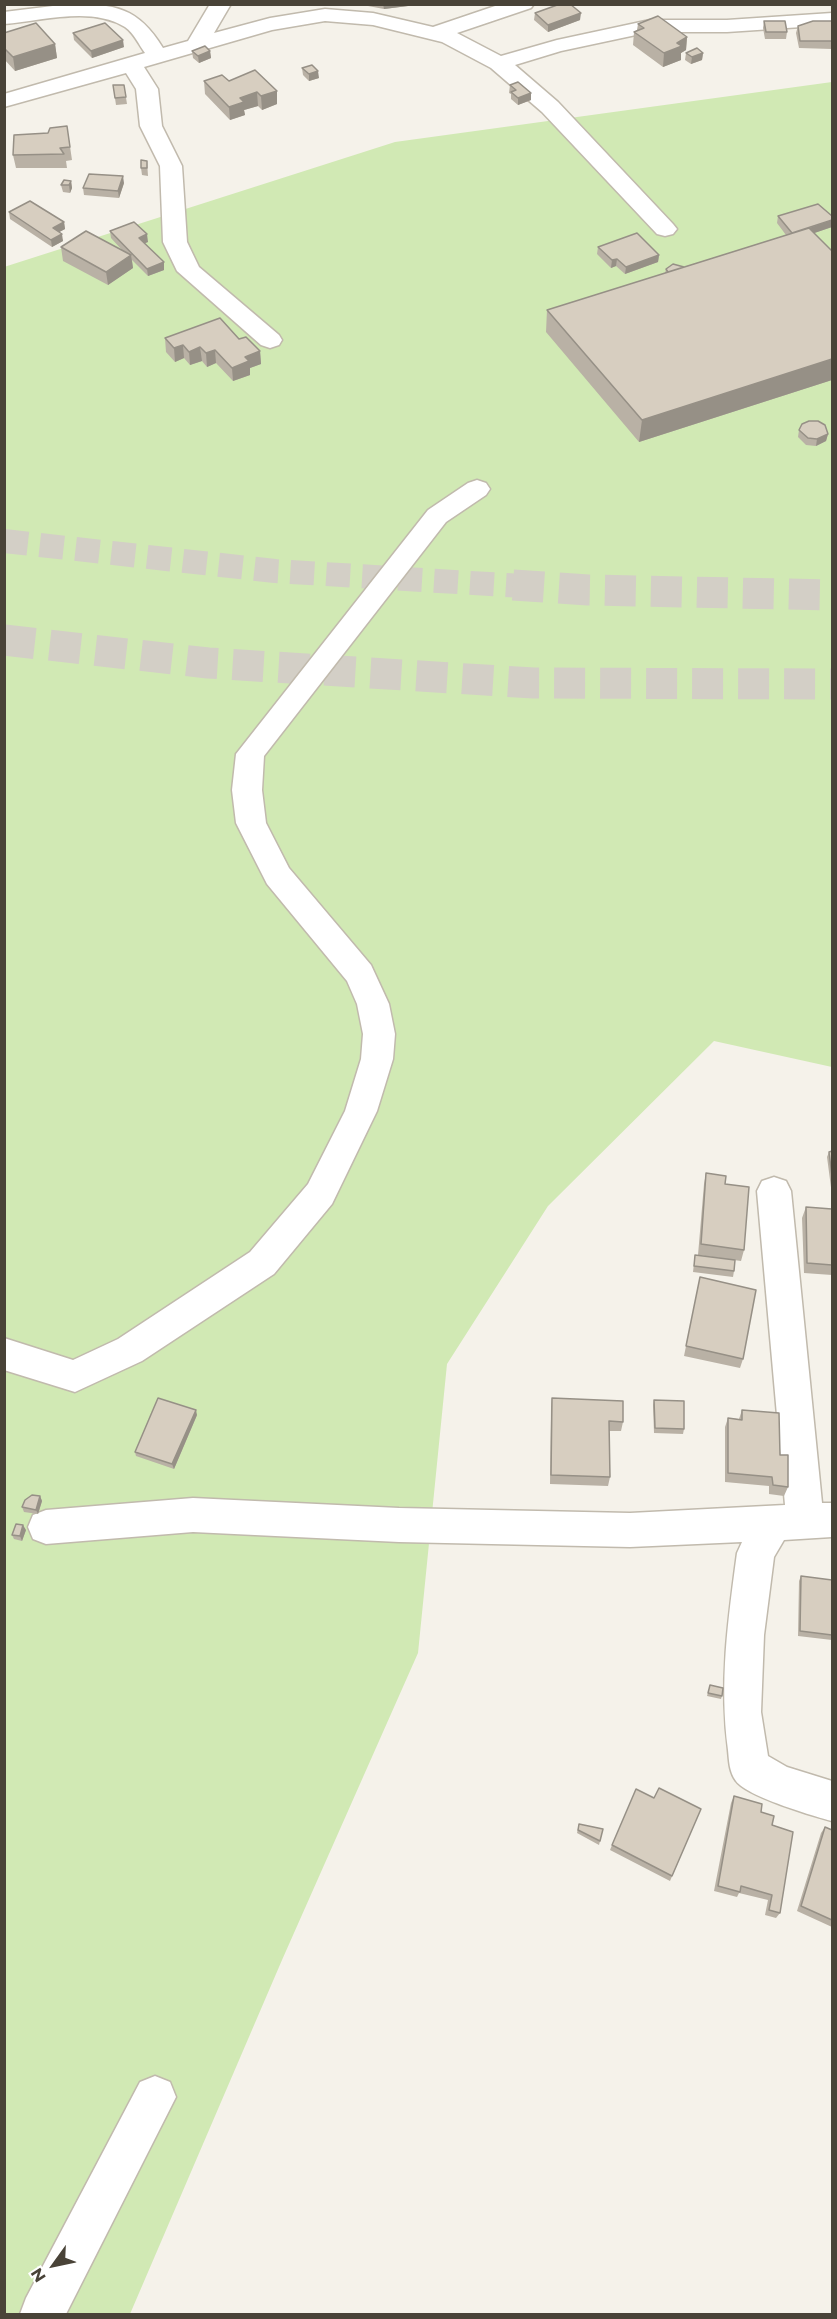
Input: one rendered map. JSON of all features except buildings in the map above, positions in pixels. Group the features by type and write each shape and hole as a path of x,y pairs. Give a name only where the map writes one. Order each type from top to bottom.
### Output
{"street":[{"path":"124,4 134,23 158,57"},
{"path":"196,46 221,4"},
{"path":"303,4 325,15"},
{"path":"435,33 524,4"},
{"path":"4,18 68,10 99,11 134,23"},
{"path":"4,101 270,24 325,15 373,19 449,37 499,63 550,108 665,230"},
{"path":"499,63 557,46 651,26 727,26 832,19"},
{"path":"132,65 147,89 151,126 171,166 175,242 189,271 270,340"},
{"path":"4,1354 75,1376 130,1350 262,1263 320,1194 361,1111 377,1059 379,1034 373,1004 360,974 278,876 251,823 247,790 250,754 437,516 477,489"},
{"path":"774,1191 804,1521"},
{"path":"46,1527 194,1515 399,1525 630,1530 804,1521"},
{"path":"804,1521 756,1553 745,1635 742,1712 750,1767 779,1784 832,1801"},
{"path":"42,2314 155,2097"}],"green space":[{"path":"832,82 832,1067 714,1041 548,1206 447,1364 418,1653 282,1960 130,2314 5,2314 4,267 395,142"}],"tunnel":[{"path":"4,541 275,571 538,587"},
{"path":"513,585 588,590 832,595"},
{"path":"4,640 208,663 534,683 832,684"}]}
